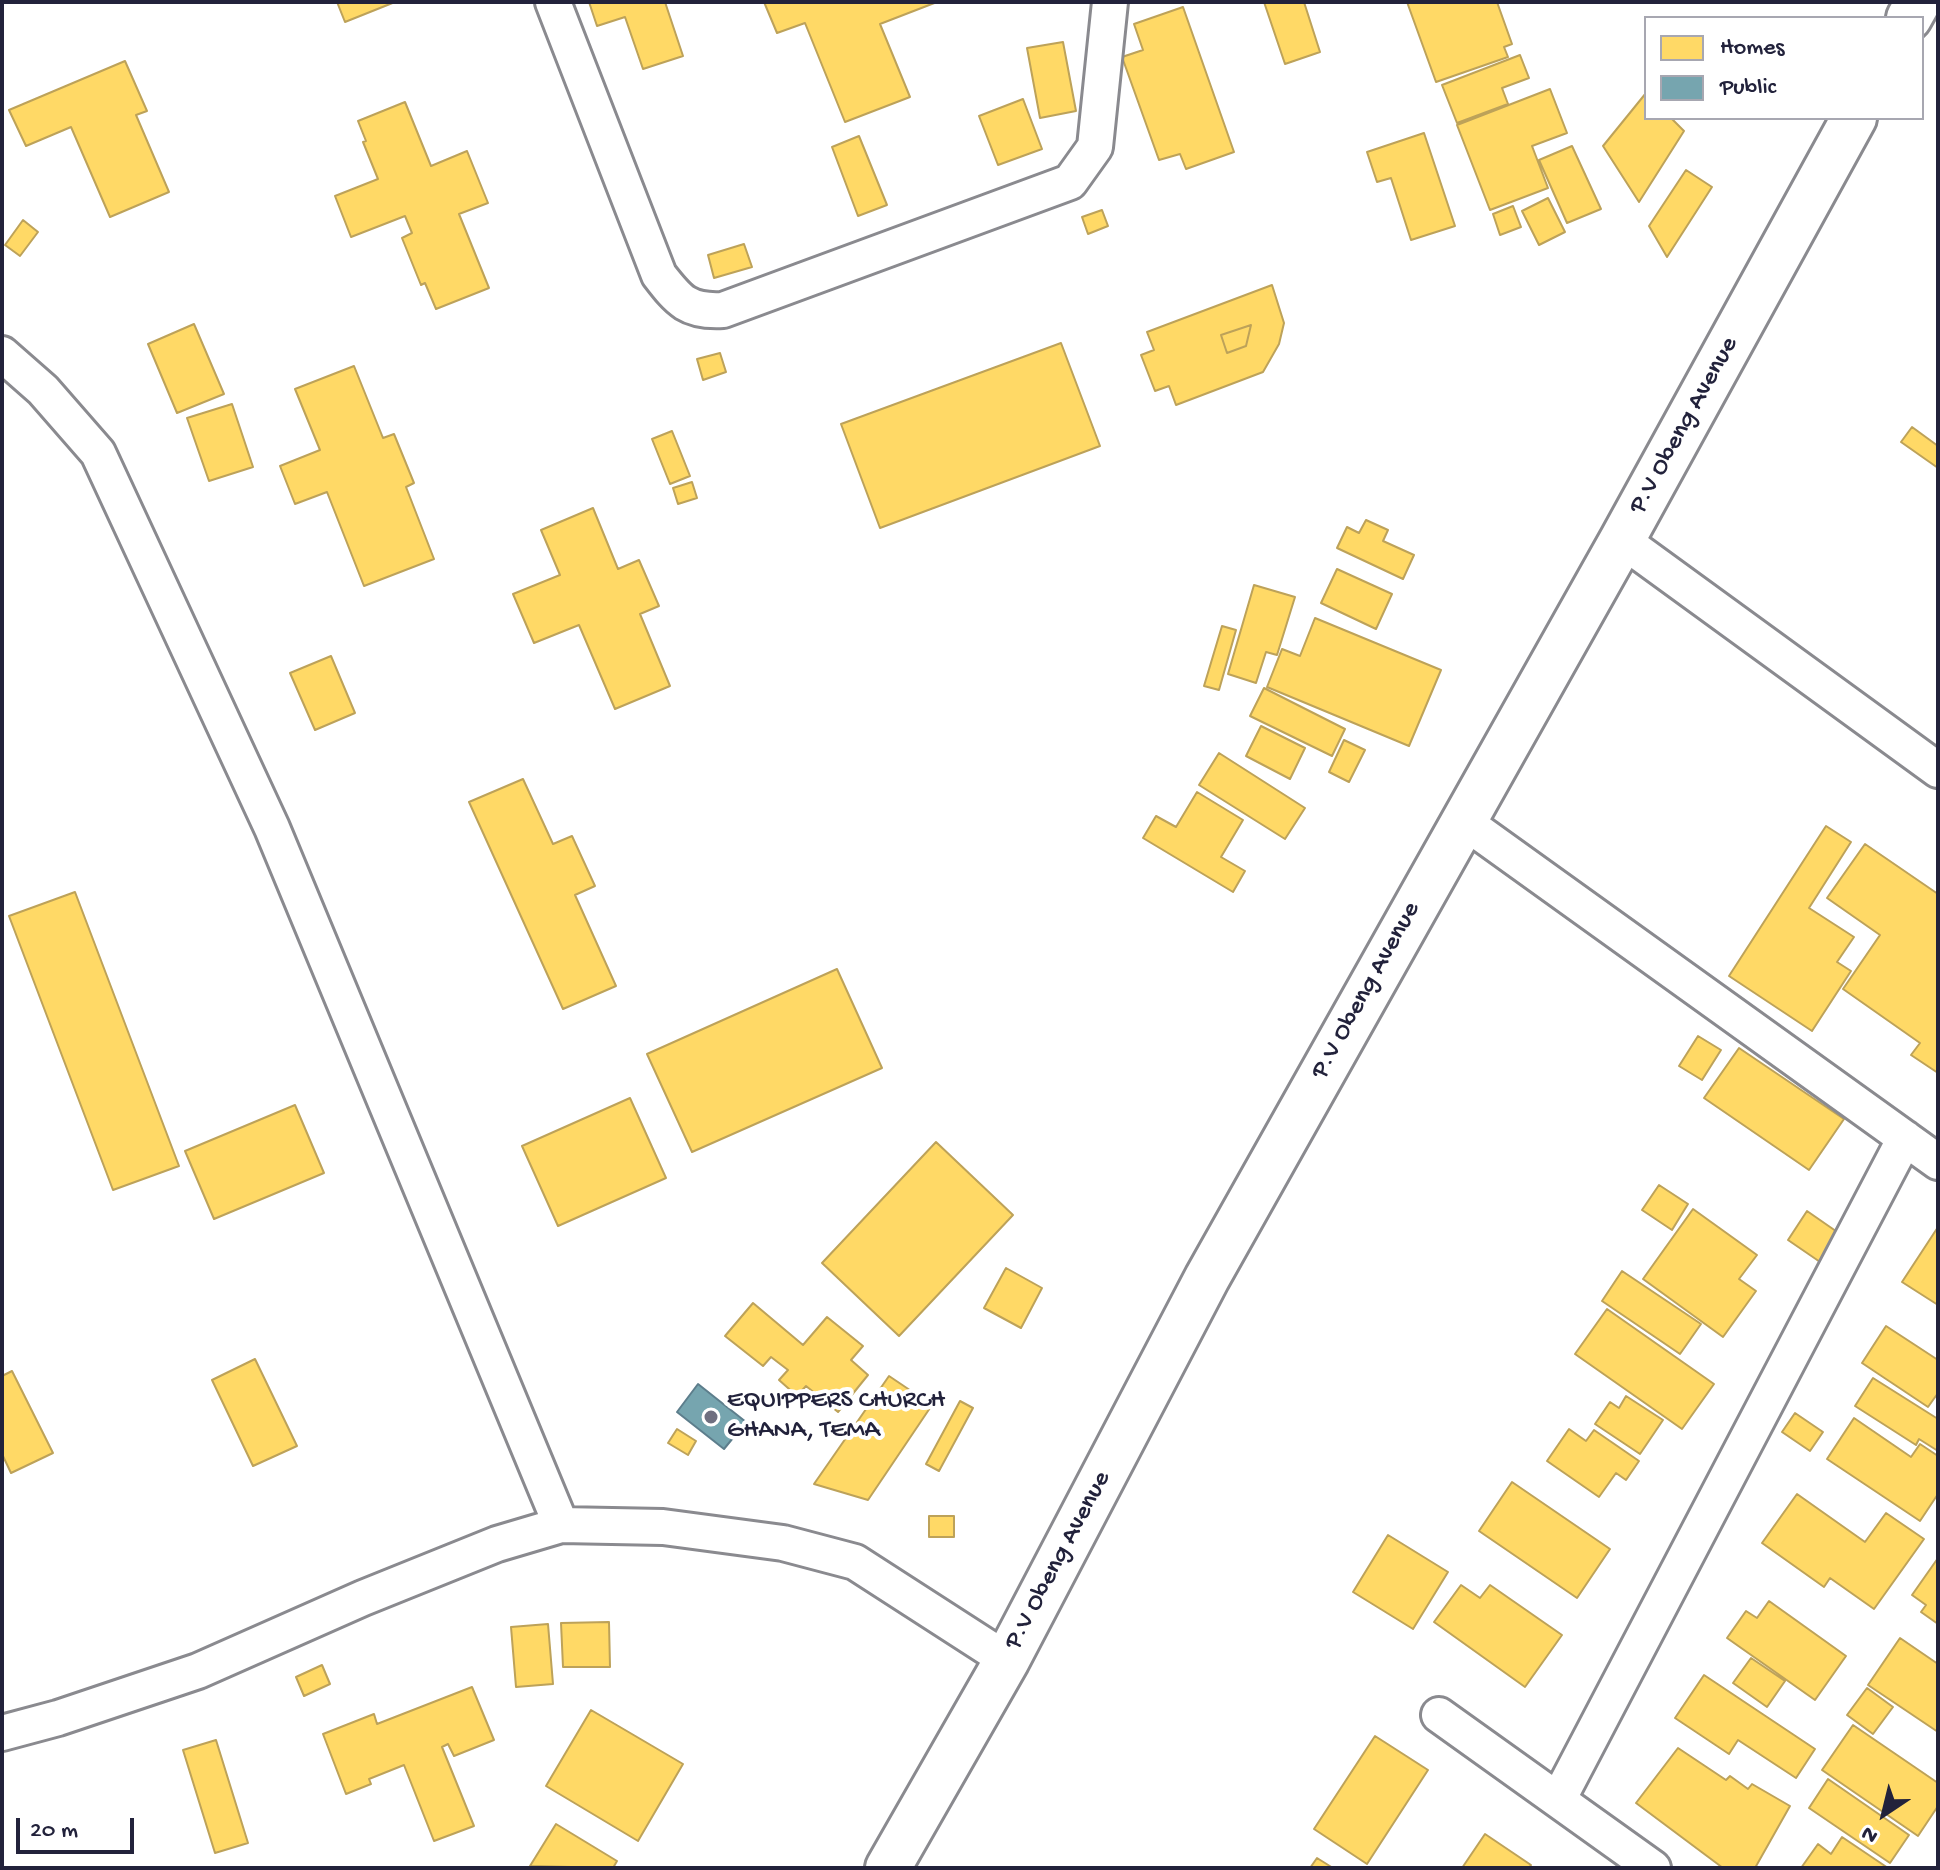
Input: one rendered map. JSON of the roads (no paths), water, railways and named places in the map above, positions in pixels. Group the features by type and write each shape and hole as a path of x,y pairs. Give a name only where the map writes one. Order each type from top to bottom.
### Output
{"main road":[{"name":"P.V Obeng Avenue","path":"888,1868 1007,1660 1207,1278 1622,540 1853,120"}],"street":[{"path":"553,2 659,275 675,296 691,308 704,311 723,310 1070,182 1095,147 1110,2"},
{"path":"2,354 43,390 98,453 272,828 561,1525"},
{"path":"1622,540 1938,770"},
{"path":"1462,820 1938,1162"},
{"path":"1558,1800 1905,1138"},
{"path":"2,1733 58,1718 198,1671 443,1565 497,1544 561,1525 663,1527 783,1543 855,1562 1007,1660"},
{"path":"1439,1715 1653,1868"}],"place":[{"name":"EQUIPPERS CHURCH GHANA, TEMA","path":"711,1417"}]}
